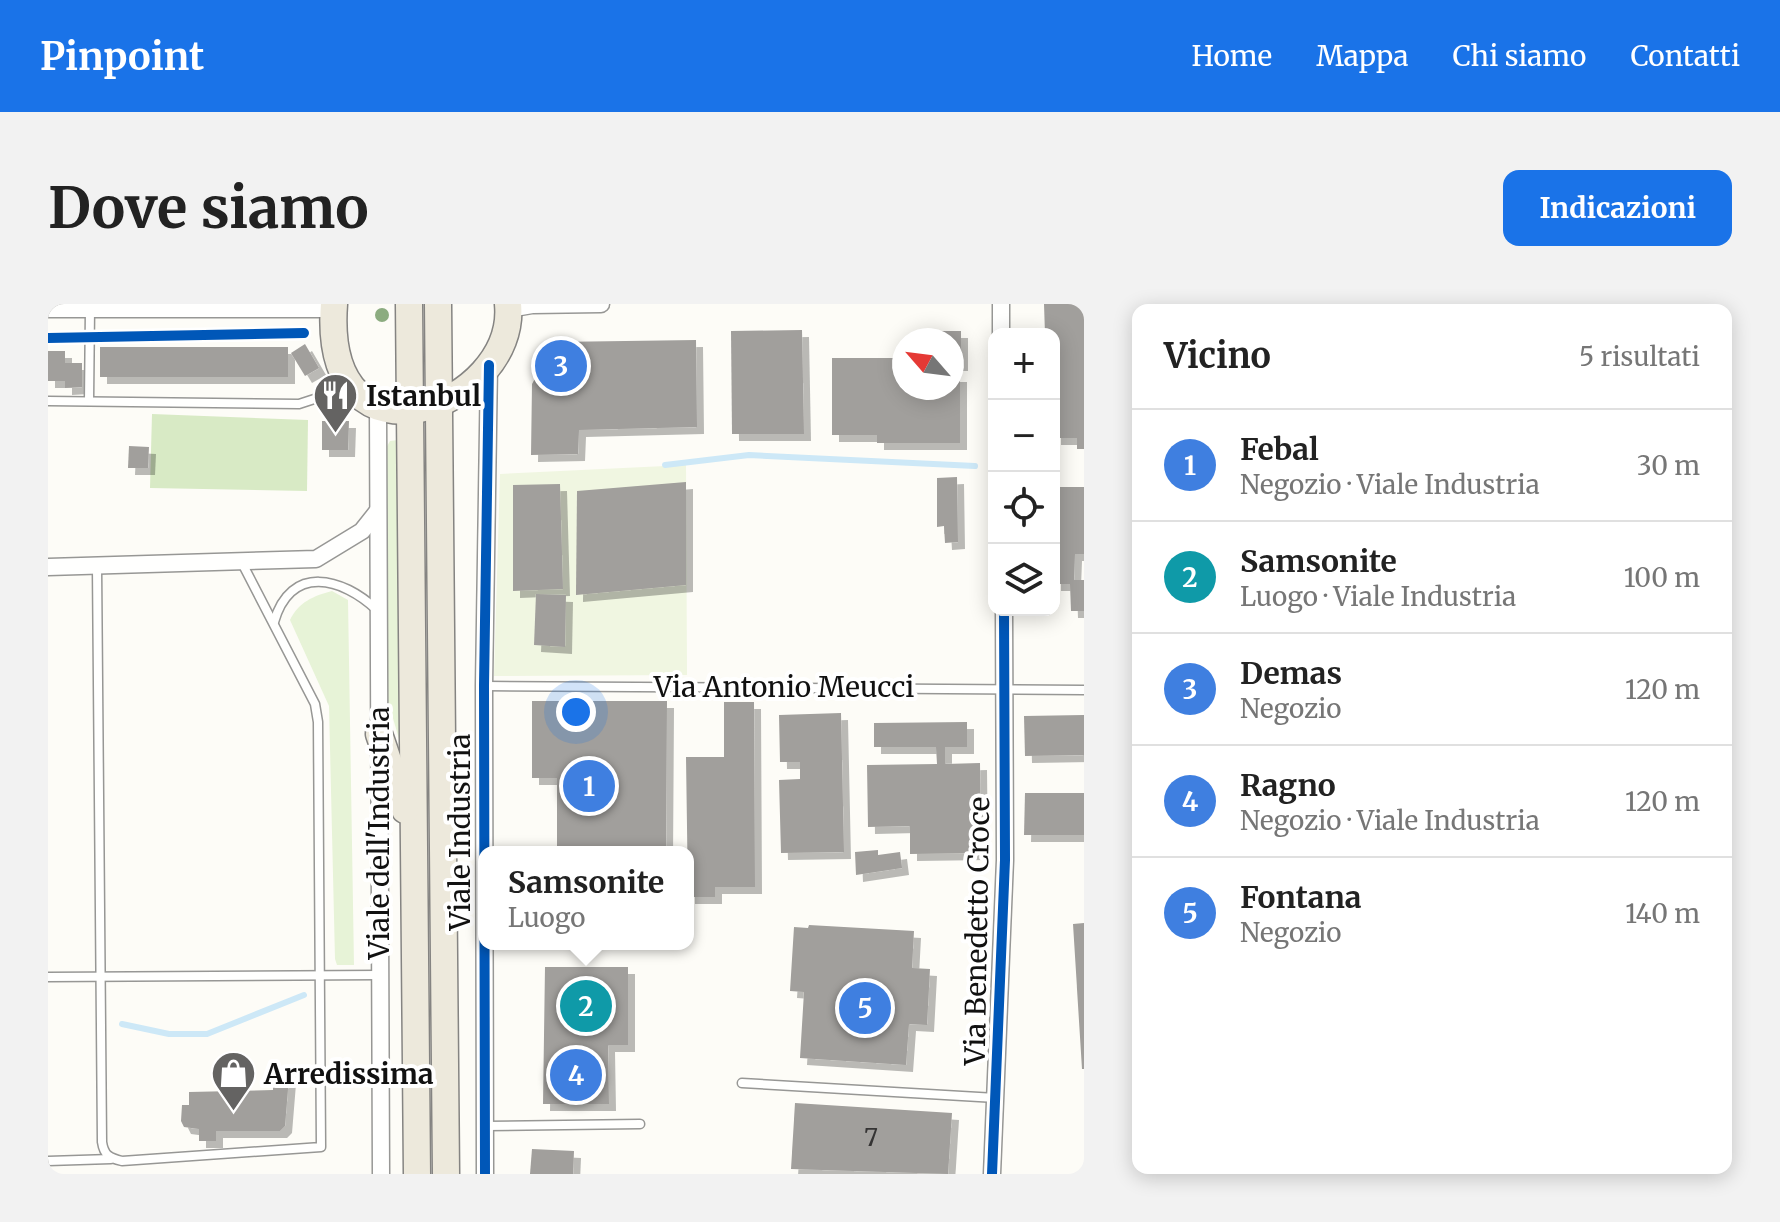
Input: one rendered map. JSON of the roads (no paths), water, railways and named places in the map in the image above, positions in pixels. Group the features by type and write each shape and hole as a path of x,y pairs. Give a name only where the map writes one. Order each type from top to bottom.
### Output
{"main road":[{"path":"409,304 417,1174"},
{"path":"438,304 446,1174"},
{"path":"334,307 337,352 353,386 378,409 409,411 439,404 489,365 504,335 508,307"},
{"path":"379,734 413,832"}],"street":[{"path":"508,307 601,304"},
{"path":"1001,304 1001,328"},
{"path":"48,309 334,307"},
{"name":"Viale Industria","path":"484,846 489,365"},
{"name":"Viale dell'Industria","path":"378,409 381,1174"},
{"path":"48,567 316,559 362,531 377,512"},
{"name":"Via Benedetto Croce","path":"992,1174 1005,860 1004,616"},
{"name":"Viale Industria","path":"485,950 485,1174"}],"lane":[{"path":"89,401 90,309"},
{"path":"48,401 299,404 353,386"},
{"path":"48,1161 122,1161 321,1147 318,722 315,704 242,563"},
{"path":"97,567 102,1142 103,1151 111,1159"},
{"path":"273,623 283,601 300,586 312,582 341,584 377,610"},
{"name":"Via Antonio Meucci","path":"484,686 1084,690"},
{"path":"48,977 380,975"},
{"path":"742,1083 997,1098"},
{"path":"485,1126 640,1124"}],"waterway":[{"path":"665,465 749,455 975,466"},
{"path":"122,1024 169,1034 207,1034 304,995"}],"place":[{"name":"Demas","path":"561,366"},
{"name":"Istanbul","path":"335,435"},
{"name":"Febal","path":"589,786"},
{"name":"Samsonite","path":"586,1006"},
{"name":"Fontana","path":"865,1008"},
{"name":"Ragno","path":"576,1075"},
{"name":"Arredissima","path":"233,1113"}]}
